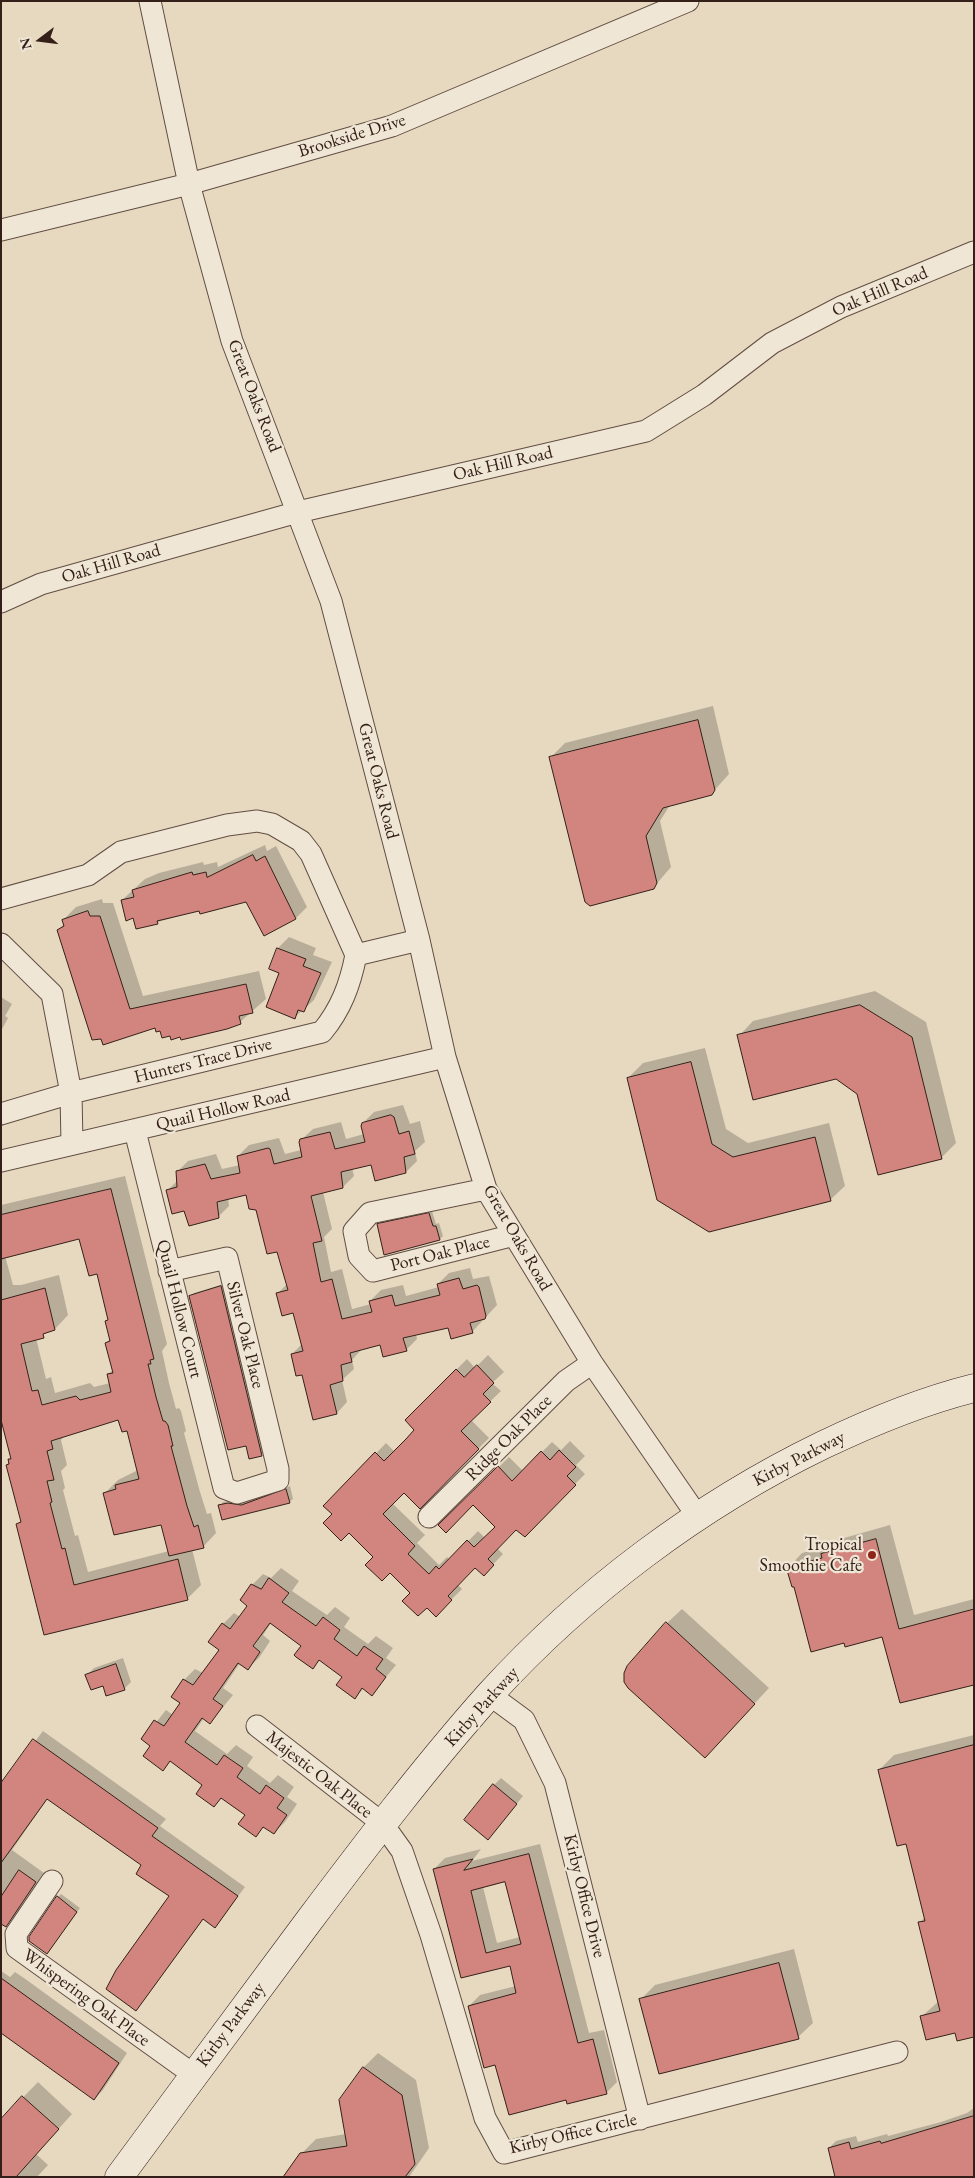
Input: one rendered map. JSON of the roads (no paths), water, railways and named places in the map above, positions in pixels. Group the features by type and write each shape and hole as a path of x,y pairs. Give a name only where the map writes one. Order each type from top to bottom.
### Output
{"main road":[{"name":"Kirby Parkway","path":"119,2177 382,1823 490,1695 538,1645 597,1593 698,1517 770,1473 846,1435 917,1406 974,1388"}],"street":[{"name":"Great Oaks Road","path":"150,1 189,184 232,341 331,601 419,940 445,1057 486,1189 592,1363 698,1517"},
{"name":"Brookside Drive","path":"1,230 189,184 392,126 688,1"},
{"name":"Oak Hill Road","path":"1,602 40,584 298,512 646,431 704,395 772,343 841,308 974,252"},
{"path":"1,899 88,875 121,852 227,826 257,821 272,824 302,842 311,854 356,955 419,940"},
{"path":"1,944 52,994 71,1093 72,1144"},
{"name":"Hunters Trace Drive","path":"1,1114 71,1093 322,1032 336,1015 347,991 356,955"},
{"name":"Quail Hollow Road","path":"1,1162 445,1057"},
{"name":"Quail Hollow Court","path":"135,1131 224,1488"},
{"name":"Port Oak Place","path":"486,1189 370,1213 354,1231 359,1256 373,1270 514,1235"},
{"name":"Silver Oak Place","path":"169,1271 226,1258 278,1469 278,1480 237,1493 224,1488"},
{"name":"Ridge Oak Place","path":"430,1517 566,1381 592,1363"},
{"name":"Kirby Office Drive","path":"490,1695 524,1720 555,1783 640,2119"},
{"name":"Majestic Oak Place","path":"257,1726 382,1823"},
{"name":"Kirby Office Circle","path":"382,1823 402,1851 431,1935 485,2118 504,2154 897,2052"},
{"name":"Whispering Oak Place","path":"52,1881 16,1934 17,1948 194,2075"}],"place":[{"name":"Tropical Smoothie Cafe","path":"872,1555"}]}
